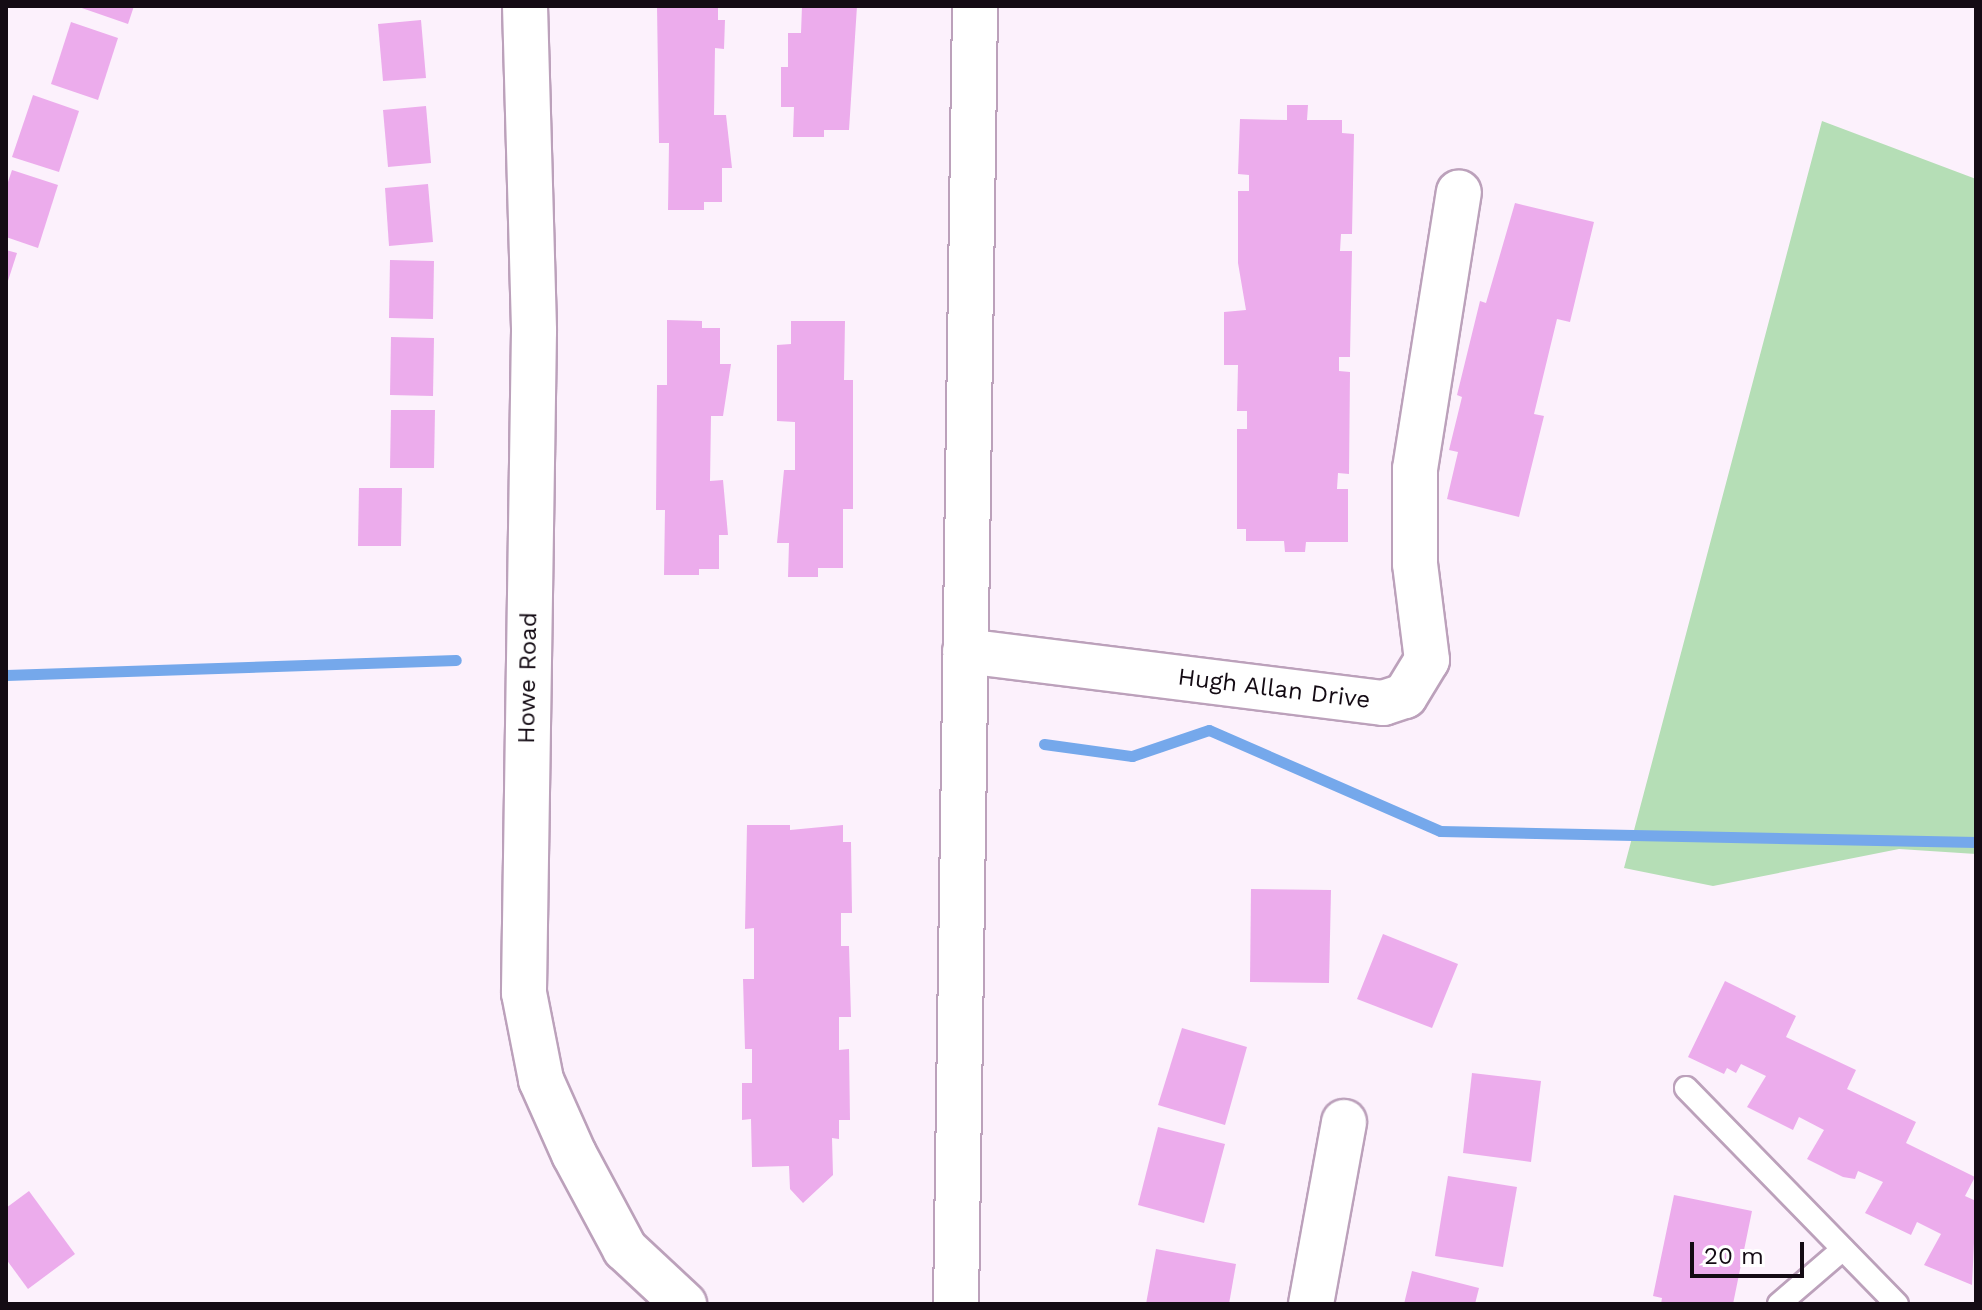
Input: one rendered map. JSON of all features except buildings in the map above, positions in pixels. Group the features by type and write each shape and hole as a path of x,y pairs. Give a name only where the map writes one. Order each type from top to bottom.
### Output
{"street":[{"name":"Howe Road","path":"525,6 533,141 534,331 524,993 541,1080 574,1154 625,1249 684,1304"},
{"path":"956,1304 975,6"},
{"name":"Hugh Allan Drive","path":"965,651 1383,703 1405,696 1427,660 1415,564 1415,469 1459,192"},
{"path":"1311,1304 1344,1122"}],"lane":[{"path":"1686,1088 1897,1304"},
{"path":"1779,1304 1843,1249"}],"green space":[{"path":"1822,121 1976,179 1976,854 1899,849 1713,886 1624,868"}],"waterway":[{"path":"6,675 456,660"},
{"path":"1044,744 1132,756 1209,730 1440,831 1976,842"}]}
